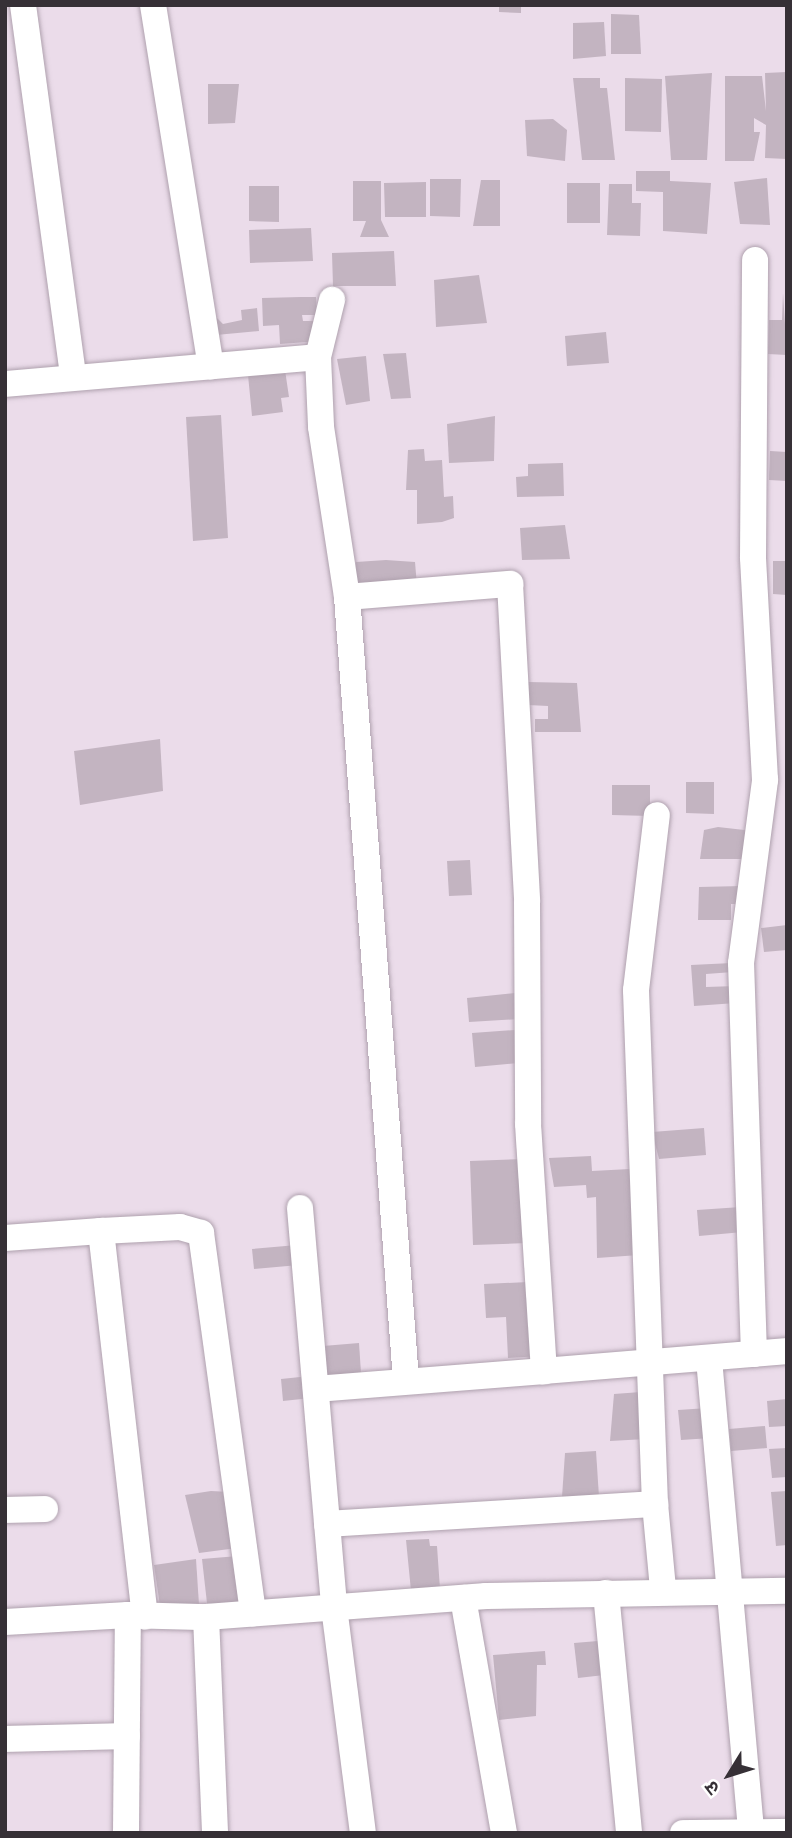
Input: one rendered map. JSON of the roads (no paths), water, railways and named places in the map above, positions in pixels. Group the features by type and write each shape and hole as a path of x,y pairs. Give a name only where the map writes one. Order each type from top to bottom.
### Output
{"street":[{"path":"23,5 73,377"},
{"path":"153,5 211,366"},
{"path":"754,260 753,558 765,780 741,963 754,1354"},
{"path":"332,300 318,357 321,427 347,597 406,1380"},
{"path":"5,384 318,357"},
{"path":"347,597 510,584 527,902 528,1124 544,1371"},
{"path":"657,815 636,990 655,1504 663,1589"},
{"path":"300,1208 334,1607 363,1833"},
{"path":"5,1238 180,1227 201,1233 253,1613"},
{"path":"101,1231 137,1616 127,1737 126,1833"},
{"path":"316,1389 787,1351"},
{"path":"709,1359 722,1450 727,1592 751,1832"},
{"path":"327,1524 655,1504"},
{"path":"5,1510 45,1509"},
{"path":"5,1622 137,1616 206,1617 463,1598 663,1589 787,1591"},
{"path":"606,1593 629,1833"},
{"path":"463,1598 504,1833"},
{"path":"206,1617 215,1833"},
{"path":"5,1739 127,1737"},
{"path":"683,1833 787,1832"}]}
